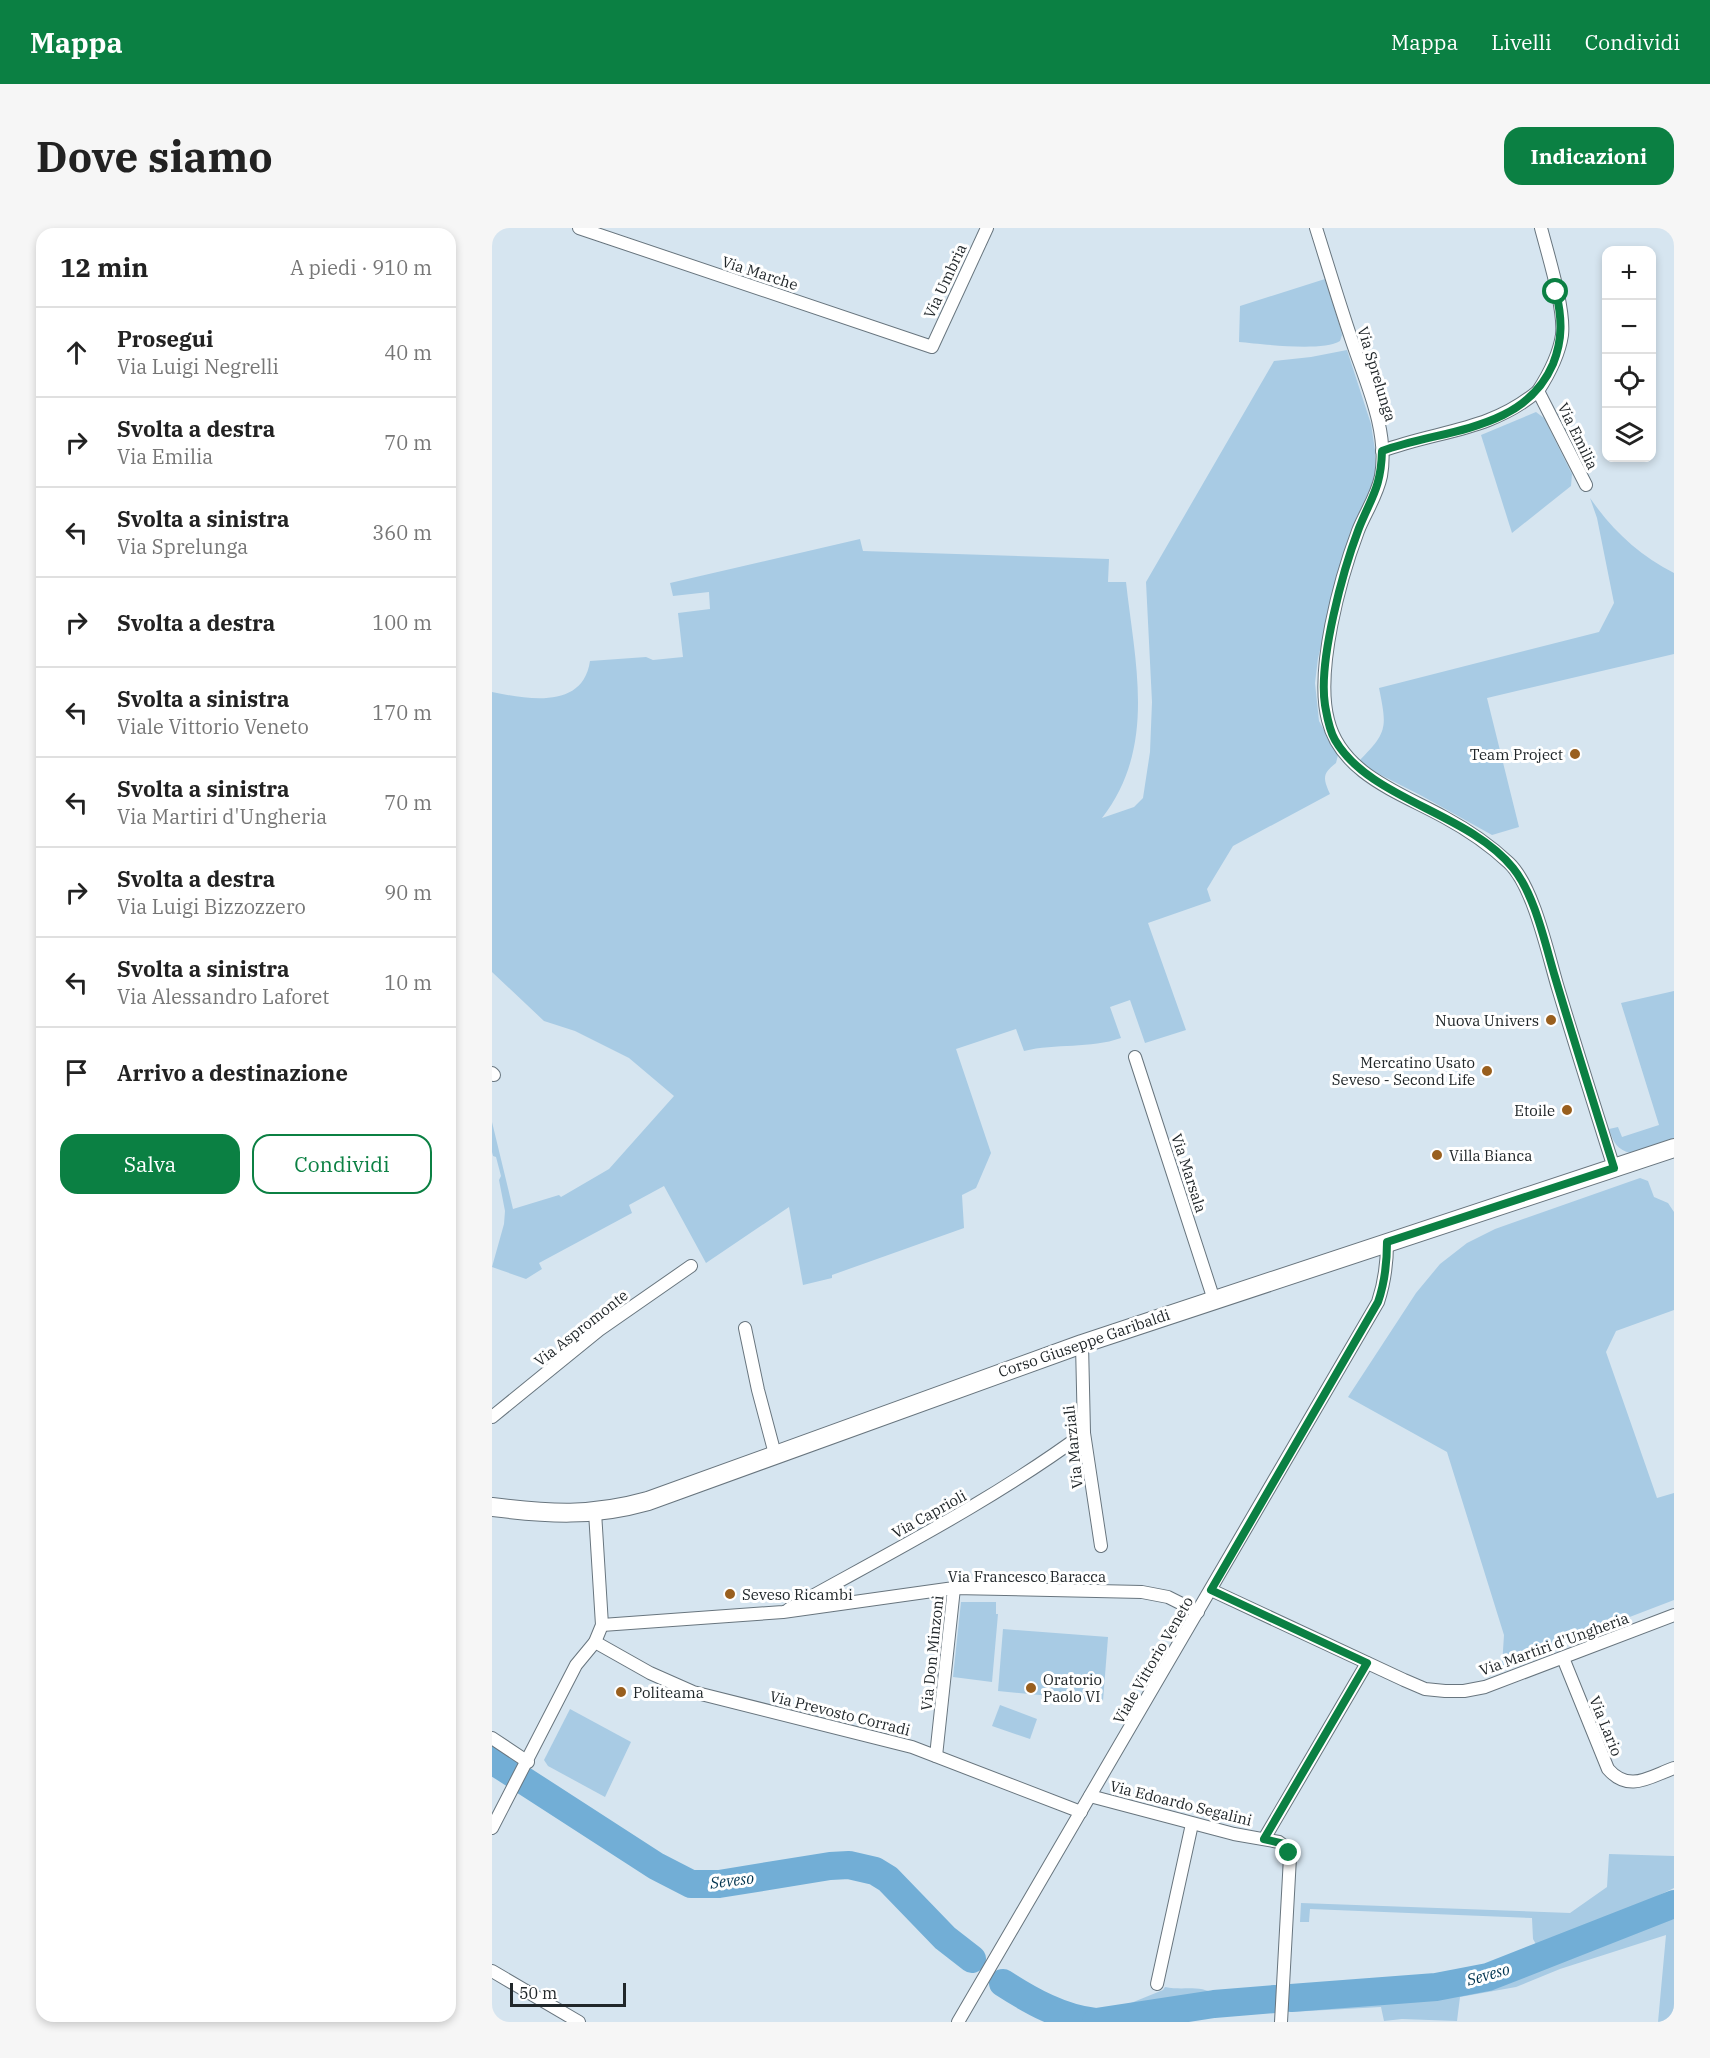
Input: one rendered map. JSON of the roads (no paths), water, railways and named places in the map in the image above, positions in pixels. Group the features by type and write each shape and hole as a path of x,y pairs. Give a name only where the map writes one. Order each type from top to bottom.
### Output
{"main road":[{"name":"Corso Giuseppe Garibaldi","path":"492,1507 545,1513 595,1512 648,1501 1082,1344 1674,1148"}],"street":[{"name":"Via Marche","path":"579,228 932,347"},
{"name":"Via Umbria","path":"932,347 987,228"},
{"name":"Via Sprelunga","path":"1316,228 1368,387 1382,451 1381,475 1377,490 1356,536 1337,601 1326,661 1324,702 1328,721 1334,738 1360,770 1470,832 1512,866 1522,880 1614,1168"},
{"path":"1382,451 1486,423 1523,404 1538,391 1548,375 1562,334 1562,316 1541,228"},
{"name":"Via Emilia","path":"1538,391 1586,485"},
{"name":"Via Marsala","path":"1135,1057 1214,1300"},
{"name":"Viale Vittorio Veneto","path":"958,2022 1378,1302 1386,1275 1387,1242"},
{"name":"Via Aspromonte","path":"492,1417 599,1330 691,1266"},
{"path":"745,1328 775,1454"},
{"name":"Via Marziali","path":"1082,1344 1084,1433 1101,1546"},
{"name":"Via Caprioli","path":"783,1612 995,1493 1084,1433"},
{"path":"492,1828 526,1766 576,1665 595,1642 603,1625 595,1512"},
{"name":"Via Francesco Baracca","path":"603,1625 783,1612 954,1588 1142,1592 1168,1597 1198,1612"},
{"name":"Via Don Minzoni","path":"936,1756 954,1588"},
{"name":"Via Martiri d'Ungheria","path":"1211,1590 1425,1689 1455,1691 1485,1687 1674,1615"},
{"name":"Via Prevosto Corradi","path":"595,1642 650,1673 693,1692 912,1747 1081,1812"},
{"name":"Via Lario","path":"1563,1658 1608,1769 1615,1777 1624,1782 1634,1783 1674,1768"},
{"path":"1264,1839 1367,1663"},
{"path":"492,1738 526,1766"},
{"name":"Via Edoardo Segalini","path":"1090,1796 1192,1824 1284,1844 1290,1857 1282,2017"},
{"path":"1157,1984 1192,1824"},
{"path":"492,1971 579,2022"}],"waterway":[{"name":"Seveso","path":"492,1760 656,1866 691,1884 719,1884 830,1866 849,1865 875,1871 888,1879 945,1938 972,1959"},
{"name":"Seveso","path":"1291,1998 1436,1987 1488,1977 1674,1904"},
{"name":"Seveso","path":"1003,1983 1047,2008 1070,2017 1095,2022"},
{"name":"Seveso","path":"1096,2022 1214,2004 1275,1999"}],"place":[{"name":"Team Project","path":"1575,754"},
{"name":"Nuova Univers","path":"1551,1020"},
{"name":"Mercatino Usato Seveso - Second Life","path":"1487,1071"},
{"name":"Etoile","path":"1567,1110"},
{"name":"Villa Bianca","path":"1437,1155"},
{"name":"Seveso Ricambi","path":"730,1594"},
{"name":"Oratorio Paolo VI","path":"1031,1688"},
{"name":"Politeama","path":"621,1692"}]}
